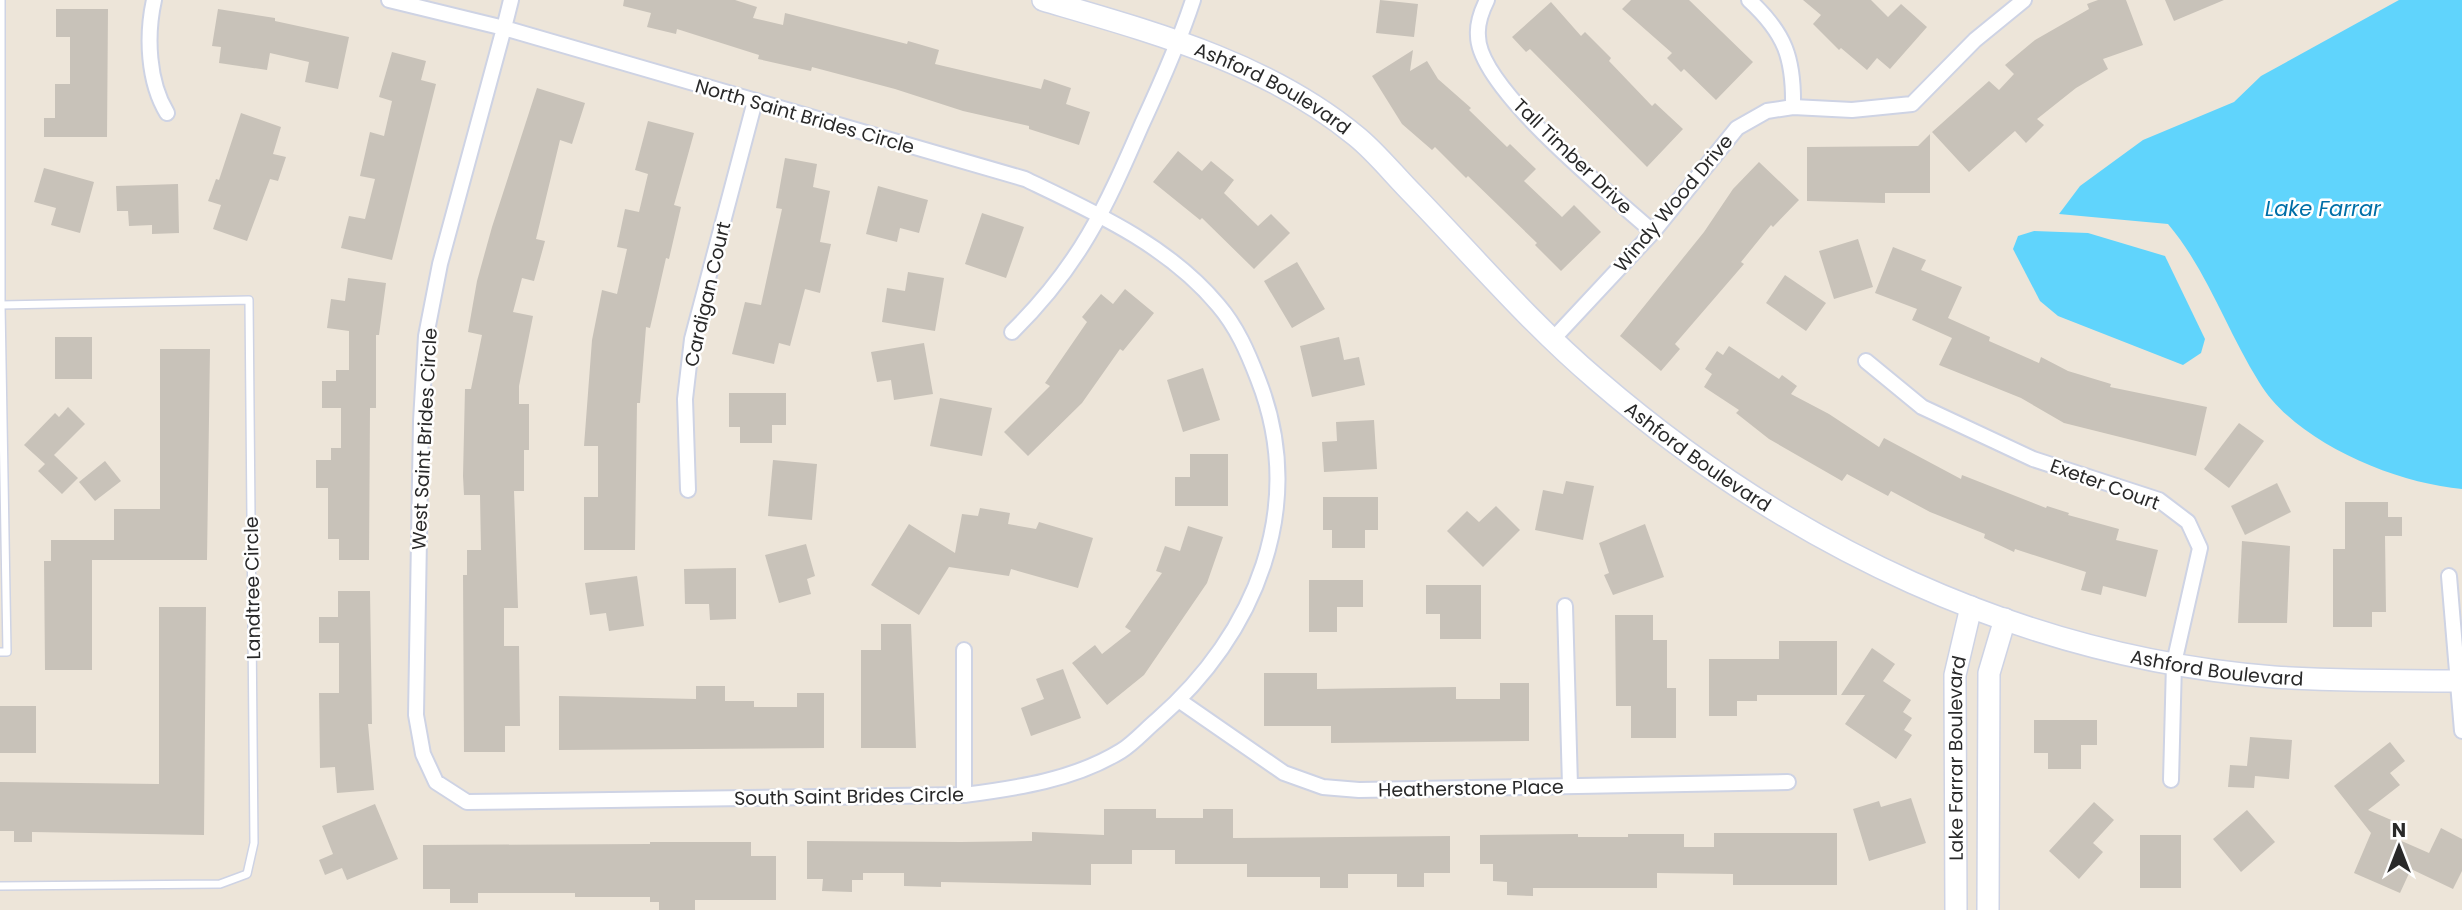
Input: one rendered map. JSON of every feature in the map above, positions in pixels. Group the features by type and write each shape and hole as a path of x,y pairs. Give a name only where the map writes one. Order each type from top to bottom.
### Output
{"street":[{"path":"155,0 152,78 156,95 167,113"},
{"name":"North Saint Brides Circle","path":"389,0 504,28 1025,179 1102,216 1170,259 1219,305 1250,357 1267,401 1277,452 1277,508 1267,563 1248,606 1226,641 1180,701"},
{"name":"West Saint Brides Circle","path":"491,802 467,802 436,782 423,754 416,715 421,421 426,336 440,264 511,0"},
{"name":"Ashford Boulevard","path":"1043,0 1180,40 1294,93 1357,136 1593,377 1674,444 1746,495 1833,546 1897,577 2005,619 2102,648 2174,663 2274,677 2460,681"},
{"path":"1012,332 1044,300 1102,216 1180,40 1193,0"},
{"name":"Tall Timber Drive","path":"1487,0 1477,37 1493,76 1536,125 1653,232"},
{"path":"1749,0 1769,18 1783,39 1794,71 1793,107"},
{"name":"Windy Wood Drive","path":"1554,338 1653,232 1737,128 1767,111 1793,107 1852,110 1912,104 1975,40 2024,0"},
{"name":"Cardigan Court","path":"688,491 685,399 692,339 755,101"},
{"name":"Exeter Court","path":"1866,361 1922,407 2033,459 2159,500 2188,522 2200,548 2174,663 2171,780"},
{"path":"2449,576 2460,681 2462,731"},
{"path":"1565,606 1570,786"},
{"name":"Lake Farrar Boulevard","path":"1956,910 1955,675 1971,607"},
{"name":"Lake Farrar Boulevard","path":"1988,910 1989,673 2005,619"},
{"path":"964,650 964,794"},
{"name":"South Saint Brides Circle","path":"491,802 964,794 1025,787 1073,773 1121,751 1180,701"},
{"name":"Heatherstone Place","path":"1180,701 1284,773 1323,787 1359,790 1788,782"}],"lane":[{"path":"0,652 7,652 2,467 1,0"},
{"name":"Landtree Circle","path":"0,886 220,884 247,874 254,843 249,300 1,305"}],"water":[{"name":"Lake Farrar","path":"2399,0 2462,0 2462,489 2435,485 2377,468 2321,441 2296,423 2275,404 2259,382 2194,261 2168,224 2059,214 2080,186 2143,140 2234,102 2261,76"},
{"path":"2034,231 2088,233 2165,256 2205,339 2201,353 2183,365 2058,316 2040,301 2013,249 2018,236"}],"building":[{"path":"624,0 735,0 757,7 753,18 783,25 785,13 907,44 908,41 939,50 935,64 1041,89 1044,79 1071,88 1066,104 1090,112 1079,145 1029,129 1029,126 963,111 895,89 812,67 811,71 758,59 759,55 677,29 676,34 647,27 651,13 623,6"},
{"path":"1380,0 1418,4 1414,37 1376,33"},
{"path":"1631,0 1689,0 1753,62 1716,100 1684,69 1681,72 1667,58 1672,53 1622,9"},
{"path":"1803,0 1871,0 1888,17 1901,4 1927,27 1890,69 1877,58 1867,70 1841,48 1839,50 1813,24 1821,15"},
{"path":"2098,0 2126,0 2143,45 2103,59 2108,69 2076,88 2037,119 2044,125 2026,143 2015,131 1969,172 1932,132 1989,81 1999,90 2014,74 2005,65 2035,40 2089,9 2087,4"},
{"path":"2165,0 2224,0 2174,21"},
{"path":"1551,2 1581,36 1585,32 1611,58 1609,61 1652,106 1655,103 1683,129 1647,167 1530,49 1526,52 1512,37"},
{"path":"56,9 108,9 107,137 44,137 44,118 55,118 55,84 70,84 70,37 56,37"},
{"path":"218,9 275,18 275,21 349,37 338,89 305,82 309,62 270,53 267,70 219,63 221,47 212,46"},
{"path":"1413,50 1410,71 1427,61 1438,79 1471,108 1469,110 1507,147 1510,144 1536,169 1524,181 1562,217 1574,205 1601,232 1561,271 1535,245 1537,243 1468,176 1466,178 1435,147 1432,150 1402,124 1372,76"},
{"path":"392,52 426,61 421,80 436,84 392,260 341,248 349,216 365,219 375,179 360,176 370,132 384,136 392,101 379,97"},
{"path":"537,88 585,103 572,144 560,140 536,239 545,241 534,281 522,278 513,312 533,316 519,386 519,404 529,404 529,450 524,450 524,491 514,491 518,608 504,608 504,646 519,646 520,726 505,726 505,752 464,752 463,575 467,575 467,550 481,550 480,495 464,495 463,476 465,389 471,389 482,335 468,332 477,281 492,227"},
{"path":"241,113 281,127 273,154 286,157 278,181 270,179 247,241 213,229 221,205 208,201 216,179 219,180"},
{"path":"648,121 694,133 674,205 681,207 669,259 666,258 650,328 646,327 640,403 637,403 635,550 584,550 584,497 598,497 598,446 584,446 592,340 602,290 617,294 627,249 617,247 625,209 639,212 648,174 635,170"},
{"path":"1930,134 1930,193 1885,193 1885,203 1807,201 1807,147 1918,146"},
{"path":"1178,151 1202,171 1211,161 1234,180 1224,193 1258,226 1271,214 1290,233 1254,269 1202,218 1200,220 1153,182"},
{"path":"785,158 817,164 813,187 830,191 820,242 831,244 820,293 805,289 790,346 779,343 774,364 732,354 745,302 761,305 782,209 776,208"},
{"path":"1759,162 1799,200 1773,227 1771,225 1741,262 1744,264 1675,344 1680,349 1661,371 1620,336 1704,232 1733,189"},
{"path":"44,168 94,182 80,233 51,225 56,208 34,202"},
{"path":"178,184 179,233 152,234 152,225 129,226 128,211 117,211 116,186"},
{"path":"878,186 928,200 919,233 900,228 897,242 866,234"},
{"path":"982,213 1024,227 1006,278 965,264"},
{"path":"1858,239 1873,287 1834,299 1819,251"},
{"path":"1893,247 1926,260 1921,270 1962,287 1948,318 1990,337 1989,341 2039,363 2041,357 2068,371 2111,384 2110,387 2207,407 2196,456 2064,423 2021,398 1939,365 1952,338 1912,320 1917,309 1875,293"},
{"path":"1297,262 1325,309 1292,328 1264,281"},
{"path":"908,272 944,278 935,331 882,322 887,288 905,291"},
{"path":"1785,275 1826,303 1806,331 1766,303"},
{"path":"348,278 386,283 379,335 376,335 376,408 370,408 369,560 339,560 339,539 328,539 328,488 316,488 316,460 331,460 331,448 341,448 341,408 322,408 322,381 336,381 336,370 349,370 349,331 327,328 331,299 345,301"},
{"path":"1125,289 1154,313 1123,351 1120,349 1082,403 1028,456 1004,432 1050,386 1045,383 1087,322 1082,317 1101,294 1113,304"},
{"path":"55,337 92,337 92,379 55,379"},
{"path":"1339,337 1344,360 1359,357 1365,385 1312,397 1300,346"},
{"path":"924,343 933,394 894,400 891,380 877,382 871,352"},
{"path":"1729,346 1779,379 1782,375 1797,386 1791,394 1829,414 1879,447 1884,438 1961,479 1962,475 2046,508 2047,506 2069,513 2068,515 2119,529 2116,540 2158,550 2146,597 2103,586 2101,595 2081,590 2086,572 2015,549 2014,552 1984,538 1985,534 1930,512 1891,491 1888,496 1847,474 1842,481 1769,439 1736,413 1739,410 1704,387 1712,374 1705,369 1717,351 1723,355"},
{"path":"160,349 210,349 207,560 92,560 92,670 45,670 44,561 51,561 51,540 114,540 114,509 160,509"},
{"path":"1203,368 1220,420 1183,432 1167,380"},
{"path":"729,393 786,393 786,425 772,425 772,443 740,443 740,427 729,427"},
{"path":"940,398 992,408 982,456 930,446"},
{"path":"68,407 85,424 54,455 78,478 62,494 38,471 45,464 24,445 55,413 59,417"},
{"path":"1374,420 1377,469 1324,472 1322,442 1337,441 1336,422"},
{"path":"2239,423 2264,441 2229,488 2204,469"},
{"path":"1190,454 1228,454 1228,506 1175,506 1175,477 1190,477"},
{"path":"773,460 817,464 812,520 768,516"},
{"path":"105,461 121,481 95,501 79,482"},
{"path":"1566,481 1594,486 1583,540 1535,530 1543,490 1563,494"},
{"path":"2277,483 2291,512 2245,535 2231,506"},
{"path":"1323,497 1378,497 1378,530 1365,530 1365,548 1332,548 1332,530 1323,530"},
{"path":"2345,502 2388,502 2388,517 2402,517 2402,536 2385,536 2386,612 2372,612 2372,627 2333,627 2333,549 2345,549"},
{"path":"1496,506 1520,530 1483,567 1447,531 1467,511 1479,522"},
{"path":"980,508 1010,513 1008,524 1036,529 1039,522 1093,538 1078,588 1011,569 1009,576 949,567 919,615 871,585 909,524 955,553 962,514 978,516"},
{"path":"1645,524 1664,577 1613,595 1604,575 1609,573 1599,543"},
{"path":"1188,526 1223,537 1207,583 1144,675 1107,705 1072,663 1095,645 1102,654 1131,631 1125,627 1162,573 1156,571 1165,546 1180,551"},
{"path":"2242,541 2290,546 2287,623 2238,623"},
{"path":"806,544 815,576 807,579 811,594 779,603 765,555"},
{"path":"736,568 736,619 710,620 709,604 685,604 684,569"},
{"path":"637,576 644,626 609,631 606,613 590,615 585,583"},
{"path":"1309,580 1363,580 1363,607 1337,607 1337,632 1309,632"},
{"path":"1426,585 1481,585 1481,639 1440,639 1440,614 1426,614"},
{"path":"338,591 370,591 372,724 368,724 374,790 337,793 335,767 320,768 319,693 339,693 339,643 319,643 319,617 338,617"},
{"path":"159,607 206,607 204,835 32,832 32,842 14,842 14,831 0,831 0,782 159,784"},
{"path":"1615,615 1653,615 1653,640 1667,640 1667,688 1676,688 1676,738 1631,738 1631,706 1616,706"},
{"path":"881,624 911,624 916,748 861,748 861,650 881,650"},
{"path":"1779,641 1837,641 1837,695 1757,695 1757,701 1737,701 1737,716 1709,716 1709,659 1779,659"},
{"path":"1872,648 1895,664 1883,681 1911,700 1903,712 1912,718 1904,730 1912,735 1896,759 1845,724 1865,695 1841,695"},
{"path":"1063,669 1081,718 1031,736 1021,708 1044,699 1036,679"},
{"path":"1264,673 1317,673 1317,689 1456,687 1456,699 1500,699 1500,683 1529,683 1529,741 1331,743 1331,726 1264,726"},
{"path":"696,686 725,686 725,701 754,701 754,707 797,707 797,693 824,693 824,748 559,750 559,696 696,699"},
{"path":"0,706 36,706 36,753 0,753"},
{"path":"2034,720 2097,720 2097,745 2081,745 2081,769 2048,769 2048,753 2034,753"},
{"path":"2250,737 2292,740 2289,779 2255,776 2254,788 2228,787 2230,765 2247,766"},
{"path":"2390,742 2405,761 2390,773 2400,785 2368,810 2403,825 2397,839 2429,853 2441,828 2462,839 2462,871 2453,889 2411,869 2400,893 2354,873 2371,833 2334,786"},
{"path":"1911,798 1926,843 1869,861 1853,809 1879,801 1881,807"},
{"path":"2094,802 2114,820 2093,843 2103,852 2079,879 2049,851"},
{"path":"375,804 398,859 347,880 342,868 325,875 319,860 333,854 322,826"},
{"path":"1104,809 1156,809 1156,818 1203,818 1203,809 1233,809 1233,838 1450,836 1450,873 1424,873 1424,887 1397,887 1397,874 1348,874 1348,888 1320,888 1320,877 1247,877 1247,864 1175,864 1175,850 1132,850 1132,864 1091,864 1091,885 941,882 941,887 904,886 904,873 863,873 863,880 852,880 852,892 822,891 823,879 807,879 807,841 1032,841 1032,832 1104,835"},
{"path":"2247,810 2275,842 2241,872 2213,839"},
{"path":"1714,833 1837,833 1837,885 1733,885 1733,874 1657,873 1657,888 1533,888 1533,896 1507,895 1507,882 1493,881 1493,864 1480,864 1480,835 1578,834 1578,837 1628,837 1628,834 1684,834 1684,847 1714,847"},
{"path":"2140,835 2181,835 2181,888 2140,888"},
{"path":"751,842 751,856 776,856 776,900 695,900 695,910 659,910 659,902 650,902 650,897 575,897 575,893 478,893 478,903 450,903 450,889 423,889 423,845"}]}
